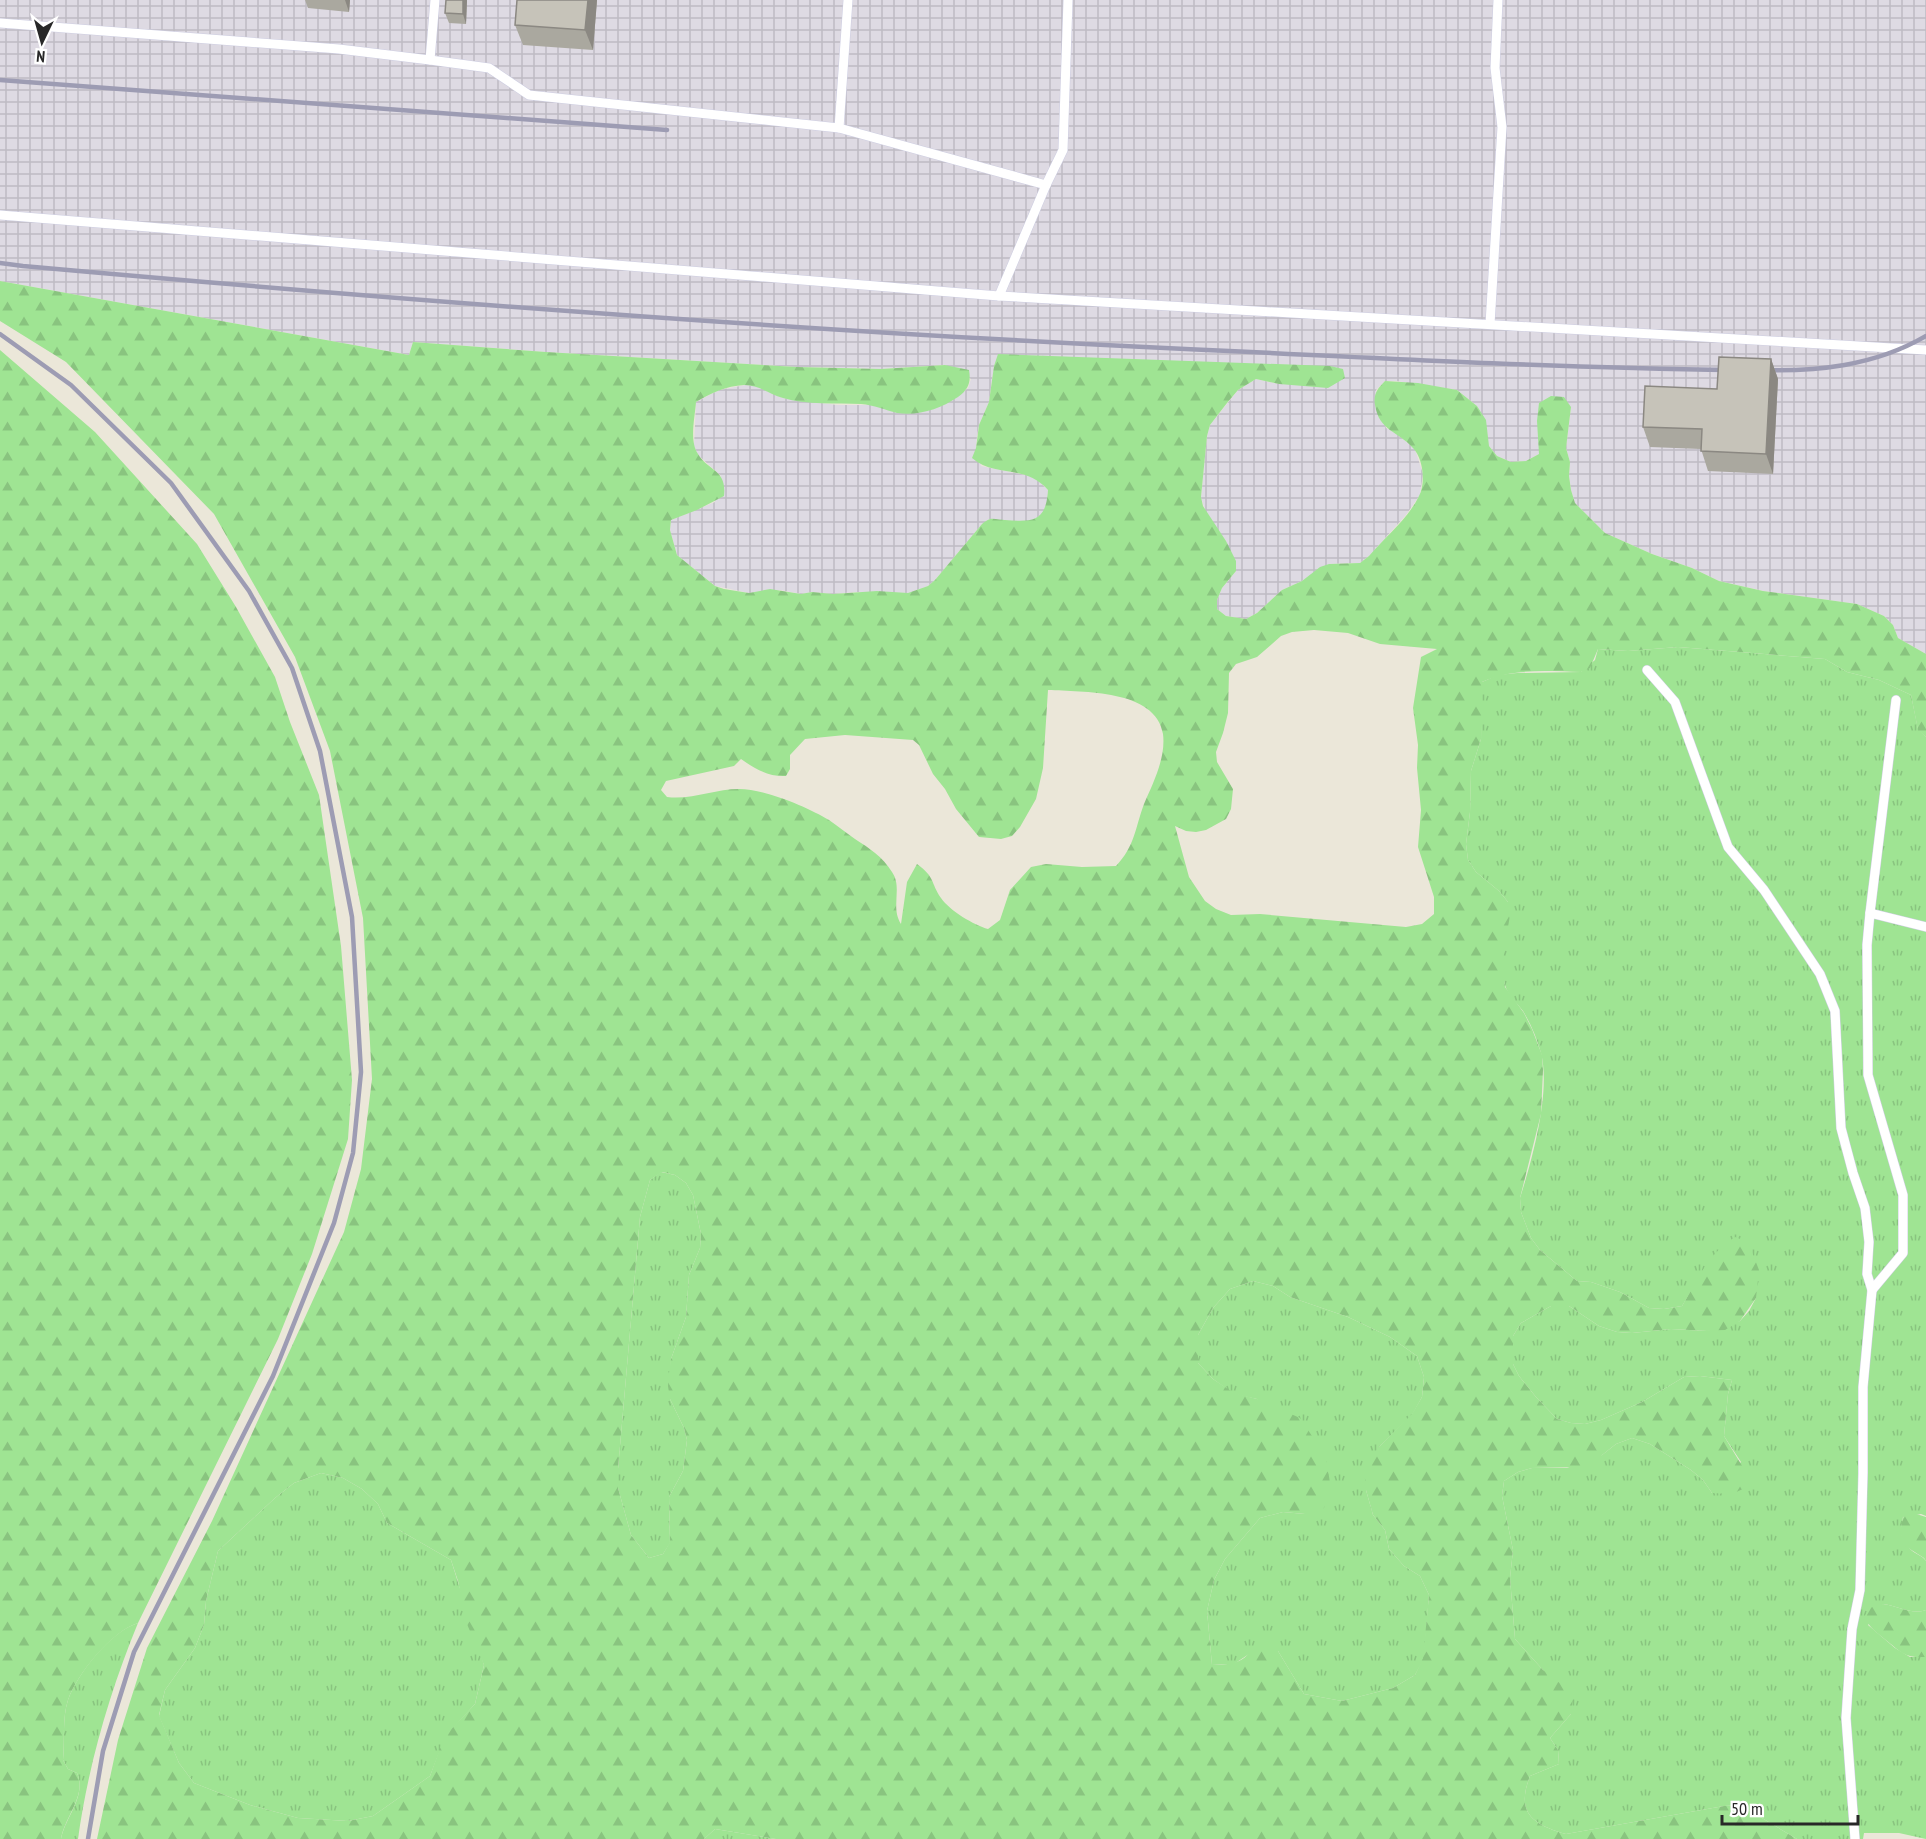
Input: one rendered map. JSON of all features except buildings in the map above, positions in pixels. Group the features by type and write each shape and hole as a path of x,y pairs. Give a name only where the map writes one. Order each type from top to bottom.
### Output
{"lane":[{"path":"430,60 435,0"},
{"path":"839,128 848,0"},
{"path":"999,296 1063,150 1068,0"},
{"path":"1490,324 1502,127 1495,68 1498,0"},
{"path":"0,23 339,49 489,69 529,94 839,128 1046,185"},
{"path":"0,215 999,296 1926,350"},
{"path":"1647,670 1675,702 1728,846 1764,890 1820,974 1836,1011 1841,1128 1853,1173 1866,1208 1869,1242 1867,1274 1872,1290 1863,1387 1860,1590 1852,1629 1846,1718 1855,1839"},
{"path":"1872,1290 1903,1253 1903,1195 1868,1075 1867,945 1896,700"},
{"path":"1870,913 1926,927"}],"shaded area":[{"path":"0,0 1926,0 1926,654 1898,638 1893,625 1884,616 1857,604 1764,591 1719,581 1605,533 1575,503 1571,490 1570,462 1566,448 1571,407 1539,438 1539,454 1526,461 1511,462 1497,456 1489,446 1477,406 1457,390 1396,381 1385,381 1376,390 1386,428 1396,433 1415,449 1423,474 1420,495 1406,515 1360,563 1329,564 1302,581 1282,590 1257,613 1246,619 1226,616 1217,609 1217,600 1222,588 1236,571 1226,541 1207,515 1201,498 1210,425 1238,390 1256,379 1279,384 1345,378 994,366 989,402 977,436 976,448 981,466 1031,476 1041,483 1048,490 1043,513 1034,520 1024,522 990,519 982,524 935,580 928,586 909,593 812,592 801,594 780,590 749,593 715,586 677,555 670,530 671,520 715,502 721,476 698,455 694,446 696,402 719,390 745,385 756,386 783,398 837,405 873,405 896,412 960,395 968,388 971,379 945,365 881,369 797,367 413,342 409,355 0,281"}],"green space":[{"path":"0,281 409,355 413,342 797,367 881,369 945,365 969,370 968,385 958,397 937,408 913,413 897,413 861,404 811,403 792,400 754,386 744,385 719,391 696,402 693,429 695,449 702,460 720,476 723,481 724,496 671,520 670,530 677,555 715,586 749,593 770,589 801,594 877,591 908,593 928,586 935,580 987,520 1023,521 1036,518 1041,514 1047,501 1048,490 1039,482 1020,474 990,468 972,458 976,448 979,425 989,402 998,354 1330,366 1343,369 1345,378 1328,388 1279,384 1256,379 1238,390 1210,425 1201,497 1203,506 1236,561 1236,571 1222,588 1217,600 1217,609 1226,616 1246,619 1257,613 1282,590 1302,581 1320,567 1329,564 1360,563 1396,528 1419,496 1423,478 1416,452 1407,442 1385,426 1377,414 1375,394 1385,381 1418,383 1457,390 1477,406 1486,420 1489,446 1497,456 1511,462 1526,461 1539,454 1537,421 1539,403 1551,396 1564,397 1571,407 1566,448 1570,462 1571,490 1575,503 1605,533 1719,581 1763,591 1857,604 1884,616 1893,625 1898,638 1926,654 1926,737 1918,730 1911,695 1879,680 1847,672 1825,659 1678,647 1628,651 1598,649 1590,668 1581,672 1518,672 1482,682 1481,739 1471,771 1470,812 1466,844 1468,860 1476,872 1499,891 1508,902 1510,915 1503,957 1505,987 1524,1013 1542,1055 1541,1114 1520,1198 1521,1212 1531,1238 1540,1250 1577,1281 1591,1282 1620,1292 1649,1308 1664,1309 1682,1306 1710,1260 1735,1237 1748,1242 1759,1270 1756,1298 1740,1321 1725,1330 1671,1329 1632,1333 1617,1332 1599,1326 1569,1306 1551,1306 1521,1323 1513,1336 1513,1364 1519,1376 1557,1419 1571,1423 1585,1424 1601,1420 1642,1402 1684,1377 1700,1376 1732,1380 1728,1394 1724,1436 1747,1474 1745,1488 1732,1494 1712,1493 1703,1480 1691,1470 1650,1444 1632,1438 1616,1444 1587,1467 1532,1468 1518,1472 1504,1481 1502,1496 1513,1550 1510,1578 1515,1639 1543,1670 1566,1688 1573,1698 1571,1714 1550,1738 1558,1750 1559,1764 1530,1776 1526,1788 1526,1808 1536,1821 1566,1834 1740,1805 1797,1839 776,1839 715,1829 704,1839 97,1839 118,1740 147,1648 212,1521 344,1232 361,1169 372,1079 363,918 330,751 295,657 214,514 66,362 0,321","holes":["1314,630 1348,633 1380,644 1437,649 1421,657 1413,708 1418,745 1417,768 1421,810 1418,847 1434,897 1434,914 1422,924 1406,927 1260,914 1231,915 1216,909 1205,901 1189,877 1175,826 1186,831 1206,830 1226,819 1231,809 1233,789 1217,762 1216,752 1228,713 1229,673 1236,664 1257,657 1281,636 1292,632","1048,690 1097,693 1133,701 1147,708 1157,719 1163,734 1163,752 1158,770 1131,844 1116,866 1082,867 1046,864 1031,867 1010,890 1000,920 988,929 969,921 950,908 941,898 930,877 917,864 907,882 901,924 896,911 895,878 884,862 870,849 829,820 798,804 749,790 730,789 676,798 667,797 661,790 666,781 734,766 741,759 762,772 786,776 790,769 790,755 805,739 845,735 913,740 919,745 933,774 956,809 979,837 1001,839 1012,836 1020,827 1036,799 1043,768","662,1172 675,1175 686,1183 693,1195 701,1234 700,1248 689,1275 686,1317 671,1359 668,1386 670,1399 684,1428 687,1440 683,1471 669,1497 670,1542 663,1554 649,1558 631,1535 618,1488 618,1469 640,1217 650,1180","1253,1281 1273,1286 1290,1297 1348,1317 1390,1337 1417,1356 1424,1377 1422,1397 1412,1414 1379,1447 1364,1468 1366,1490 1373,1515 1385,1530 1389,1549 1404,1566 1420,1576 1429,1595 1423,1658 1415,1675 1393,1688 1342,1701 1304,1694 1278,1651 1259,1634 1251,1650 1242,1659 1230,1664 1212,1665 1207,1611 1214,1580 1225,1559 1260,1518 1283,1512 1305,1514 1324,1508 1330,1483 1326,1457 1300,1418 1257,1399 1234,1393 1213,1379 1198,1363 1198,1335 1213,1308 1230,1289","321,1473 343,1478 362,1489 378,1504 387,1523 451,1560 467,1624 484,1665 475,1704 444,1737 430,1776 373,1816 348,1821 298,1818 250,1805 194,1783 179,1763 159,1715 165,1690 195,1648 204,1625 206,1601 218,1551 294,1483"]},
{"path":"0,350 95,432 197,544 275,677 319,795 341,946 352,1080 348,1139 312,1254 278,1339 138,1623 117,1635 87,1666 68,1700 64,1722 63,1760 68,1769 77,1773 79,1790 61,1839 0,1839"},
{"path":"1678,647 1825,659 1847,672 1879,680 1911,695 1918,729 1926,737 1926,1516 1921,1514 1903,1517 1901,1530 1906,1546 1926,1561 1926,1610 1910,1611 1883,1604 1868,1625 1895,1648 1910,1657 1926,1657 1926,1839 1899,1833 1864,1833 1863,1839 1797,1839 1740,1805 1566,1834 1536,1821 1526,1808 1526,1788 1530,1776 1559,1764 1558,1750 1550,1738 1571,1714 1543,1670 1515,1639 1510,1578 1513,1550 1502,1496 1504,1481 1518,1472 1532,1468 1567,1468 1602,1455 1616,1444 1632,1438 1650,1444 1691,1470 1703,1480 1712,1493 1741,1462 1724,1436 1728,1394 1732,1380 1700,1376 1684,1377 1642,1402 1601,1420 1585,1424 1571,1423 1557,1419 1519,1376 1513,1364 1513,1336 1521,1323 1551,1306 1569,1306 1599,1326 1617,1332 1632,1333 1671,1329 1707,1331 1740,1321 1756,1298 1690,1293 1682,1306 1664,1309 1649,1308 1620,1292 1591,1282 1577,1281 1540,1250 1531,1238 1521,1212 1520,1198 1535,1146 1542,1106 1544,1087 1541,1053 1529,1021 1510,995 1503,976 1502,955 1508,902 1499,891 1476,872 1468,860 1466,844 1470,812 1471,771 1481,739 1482,682 1498,675 1517,673 1581,672 1595,660 1598,649 1628,651"},
{"path":"661,1172 675,1175 686,1183 693,1195 701,1234 700,1248 689,1275 686,1317 671,1359 670,1399 684,1428 687,1440 683,1471 669,1497 670,1543 663,1554 649,1558 631,1535 618,1488 618,1469 640,1217 650,1180"},
{"path":"1253,1281 1273,1286 1290,1297 1348,1317 1390,1337 1417,1356 1424,1377 1422,1397 1412,1415 1379,1447 1366,1490 1373,1515 1385,1530 1389,1549 1404,1566 1420,1576 1429,1595 1424,1658 1415,1675 1393,1688 1342,1701 1304,1694 1278,1651 1252,1652 1234,1664 1212,1665 1207,1611 1214,1580 1225,1559 1260,1518 1283,1512 1305,1514 1257,1399 1234,1394 1213,1379 1198,1363 1198,1335 1213,1308 1230,1289"},
{"path":"321,1473 343,1478 362,1489 378,1504 387,1523 451,1560 484,1665 475,1704 445,1737 430,1776 373,1816 348,1821 298,1818 250,1805 194,1783 179,1763 159,1716 165,1690 195,1648 204,1625 206,1601 218,1551 294,1483"},
{"path":"1907,1511 1926,1517 1926,1561 1902,1544 1901,1526"},
{"path":"1883,1604 1910,1611 1926,1610 1926,1657 1904,1654 1871,1627 1865,1616 1869,1608"},
{"path":"138,1623 101,1729 78,1839 61,1839 79,1790 77,1773 68,1769 63,1760 64,1722 68,1700 87,1666 106,1644"},
{"path":"715,1829 776,1839 704,1839"}],"railway":[{"path":"0,80 667,130"},
{"path":"0,263 483,305 790,327 1432,361 1733,370"},
{"path":"0,334 71,385 171,483 249,591 292,668 320,751 352,917 361,1072 353,1153 334,1223 273,1376 134,1652 103,1751 88,1839"},
{"path":"1757,370 1801,370 1844,365 1886,354 1926,336"}]}
